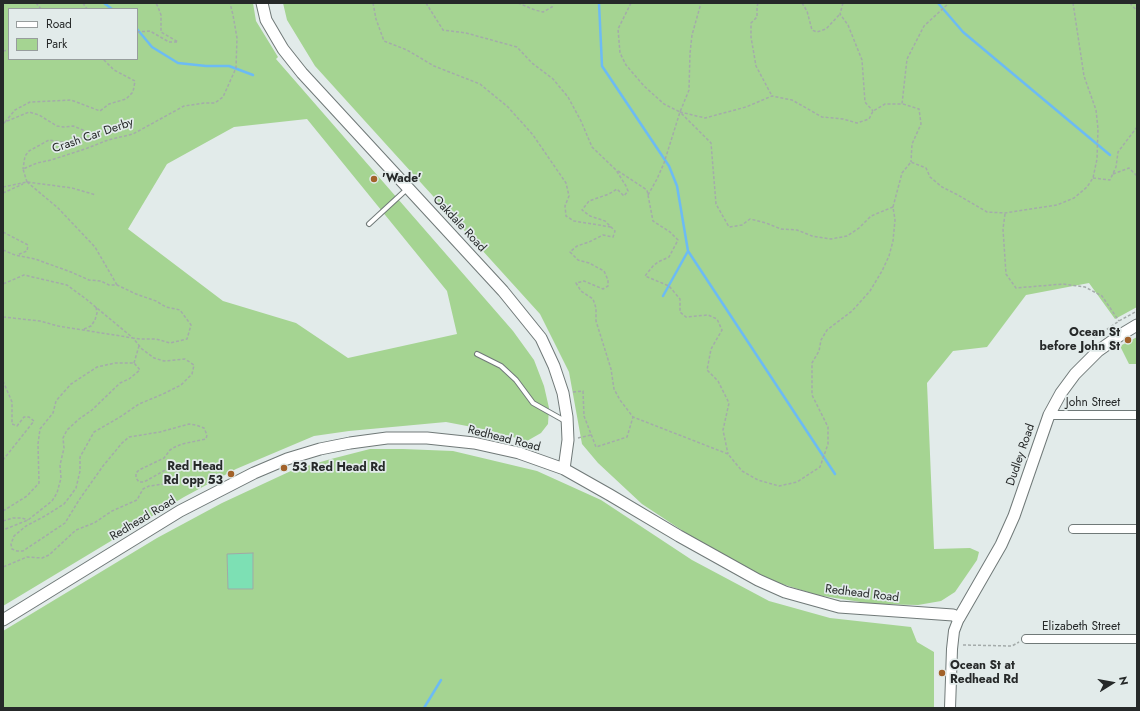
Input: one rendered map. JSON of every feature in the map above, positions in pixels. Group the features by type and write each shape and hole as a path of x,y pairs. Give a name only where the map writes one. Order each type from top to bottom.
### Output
{"main road":[{"name":"Oakdale Road","path":"262,3 266,20 283,49 345,121 503,291 541,338 554,366 563,393 568,422 568,440 564,469"},
{"name":"Dudley Road","path":"959,618 1001,545 1014,516 1049,415 1062,393 1075,374 1098,351 1122,334 1137,326"},
{"name":"Redhead Road","path":"3,620 180,512 224,487 287,459 320,449 387,438 427,438 474,443 519,453 564,469 685,540 758,580 785,592 839,607 953,615 959,618"}],"street":[{"name":"John Street","path":"1049,415 1137,416"},
{"path":"1073,528 1137,529"},
{"path":"950,708 952,649 954,631 959,618"},
{"name":"Elizabeth Street","path":"1026,638 1137,639"}],"lane":[{"path":"369,224 408,188"},
{"path":"478,354 501,366 516,380 533,403 568,422"}],"path":[{"path":"138,32 150,31 169,42 178,42 161,32 161,15 156,3"},
{"name":"Crash Car Derby","path":"23,169 108,140 133,134 184,106 215,103 223,97 236,68 236,38 230,3"},
{"path":"373,3 376,19 384,41 407,50 434,66 480,84 508,107 533,135 566,183 569,196 565,206 566,216 574,221 611,227"},
{"path":"426,3 443,30 466,33 517,47 532,63 553,79 568,97 592,147 616,170 647,190 653,221 670,232 678,240 669,257 658,262 645,276 668,286 680,299 680,312 686,317 708,315 717,319 722,330 711,349 707,370 718,381 729,403 723,430 728,454 742,471 758,480 779,486 797,482 820,467 828,444 828,427 812,395 812,364 819,352 821,340 827,330 852,311 870,291 889,256 893,241 895,220 893,208 902,173 911,162 912,144 921,124 919,109 902,104 885,104 874,111 869,119 857,123 843,119 822,117 792,100 772,96 746,107 705,118 680,112 664,104 644,86 626,65 620,53 618,29 631,3"},
{"path":"518,3 543,12 552,7 553,3"},
{"path":"648,195 664,163 680,112 689,90 692,35 702,3"},
{"path":"758,3 757,17 751,23 751,37 756,66 772,96"},
{"path":"802,3 807,11 812,30 817,32 826,29 840,14 843,3"},
{"path":"902,104 907,59 924,26 949,3"},
{"path":"911,162 926,168 930,177 942,187 987,212 1005,213 1057,205 1074,198 1087,187 1093,178 1097,160 1098,129 1096,110 1084,76 1073,3"},
{"path":"1130,3 1137,11"},
{"path":"840,14 848,25 862,60 865,102 874,111"},
{"path":"4,123 15,110 30,102 71,100 100,111 109,104 126,99 133,92 135,81 114,70 104,60"},
{"path":"4,123 29,112 39,115 56,126 73,126 83,130 82,138 69,142 49,140 29,151 25,156 23,169 27,182 58,208 95,247 117,285"},
{"path":"680,112 711,143 716,204 729,227 742,225 750,219 781,229 797,230 812,236 831,239 847,236 859,228 871,216 893,208"},
{"path":"1093,178 1110,180 1116,166 1118,152 1137,127"},
{"path":"1113,174 1130,168 1137,176"},
{"path":"616,170 628,192 624,196 617,189 609,194 589,201 582,210 590,216 605,221 615,231 613,237 603,235 577,246 570,252 578,260 589,263 604,271 608,280 608,286 603,288 584,281 576,283 581,291 593,299 596,308 596,321 611,369 614,389 620,400 633,417 728,454"},
{"path":"3,193 27,182"},
{"path":"3,187 27,182 72,188 96,195"},
{"path":"1005,213 1003,229 1006,274 1016,288 1063,284 1086,287 1102,296 1119,321"},
{"path":"3,232 28,245 27,251 15,255"},
{"path":"3,250 15,255 52,265 89,280 117,285 156,301 166,307 180,310 191,326 187,339 170,342 156,339 132,338 58,326 40,321 3,317"},
{"path":"3,284 24,275 67,285 96,307 132,338 148,355 164,361 185,359 194,365 192,374 181,385 139,404 94,432 80,457 80,471 76,488 64,504 26,526 14,536 11,544 12,549 23,551 65,523 85,490 122,443 128,438 160,432 189,424 204,428 207,436 206,439 182,444 170,450 164,458 139,470 136,473 138,482 144,482 167,469 174,470 177,474 171,483 149,486 143,489 137,500 112,511 94,524 76,530 49,555 42,558 28,558 3,567"},
{"path":"82,330 91,326 95,320 97,313 96,307"},
{"path":"1098,351 1093,340 1119,321 1137,311"},
{"path":"134,363 139,346"},
{"path":"3,511 27,496 39,483 38,444 40,429 53,413 56,401 70,384 97,367 115,363 134,363 140,370 116,386 92,410 78,419 67,430 63,438 64,448 60,465 61,478 57,493 52,501 28,520 3,530"},
{"path":"3,381 12,402 12,424 18,426 24,417 29,417 34,421 3,460"},
{"path":"583,391 584,416 596,447 627,437 633,417"},
{"path":"568,440 591,435"},
{"path":"3,521 13,518 28,520"},
{"path":"963,645 1012,646 1026,638"}],"green space":[{"path":"3,3 253,3 256,21 278,57 276,59 513,331 534,360 544,386 549,408 548,424 541,433 527,441 488,430 446,422 349,431 314,436 236,469 184,497 3,606","holes":["307,119 447,291 457,334 348,358 296,323 223,301 128,229 167,164 234,127"]},
{"path":"283,3 1137,3 1137,307 1115,319 1089,283 1026,295 987,347 953,351 927,383 934,549 970,548 979,552 977,560 955,592 941,601 918,605 873,604 817,595 760,577 692,537 642,504 598,463 582,444 569,372 540,314 315,66 287,20"},
{"path":"1137,337 1137,364 1129,364 1120,346"},
{"path":"370,449 453,451 537,471 601,500 692,560 769,601 830,618 911,627 917,642 934,652 934,708 3,708 3,631 157,538 222,503 293,470"}],"building":[{"path":"253,553 253,589 228,589 227,554"}],"waterway":[{"path":"104,3 111,8"},
{"path":"599,3 602,66 669,166 677,186 688,251 835,474"},
{"path":"938,3 963,32 1110,155"},
{"path":"138,30 152,47 178,63 206,66 229,66 253,75"},
{"path":"663,296 688,251"},
{"path":"424,708 441,680"}],"place":[{"name":"'Wade'","path":"374,179"},
{"name":"Ocean St before John St","path":"1128,340"},
{"name":"53 Red Head Rd","path":"284,468"},
{"name":"Red Head Rd opp 53","path":"231,474"},
{"name":"Ocean St at Redhead Rd","path":"942,673"}]}
